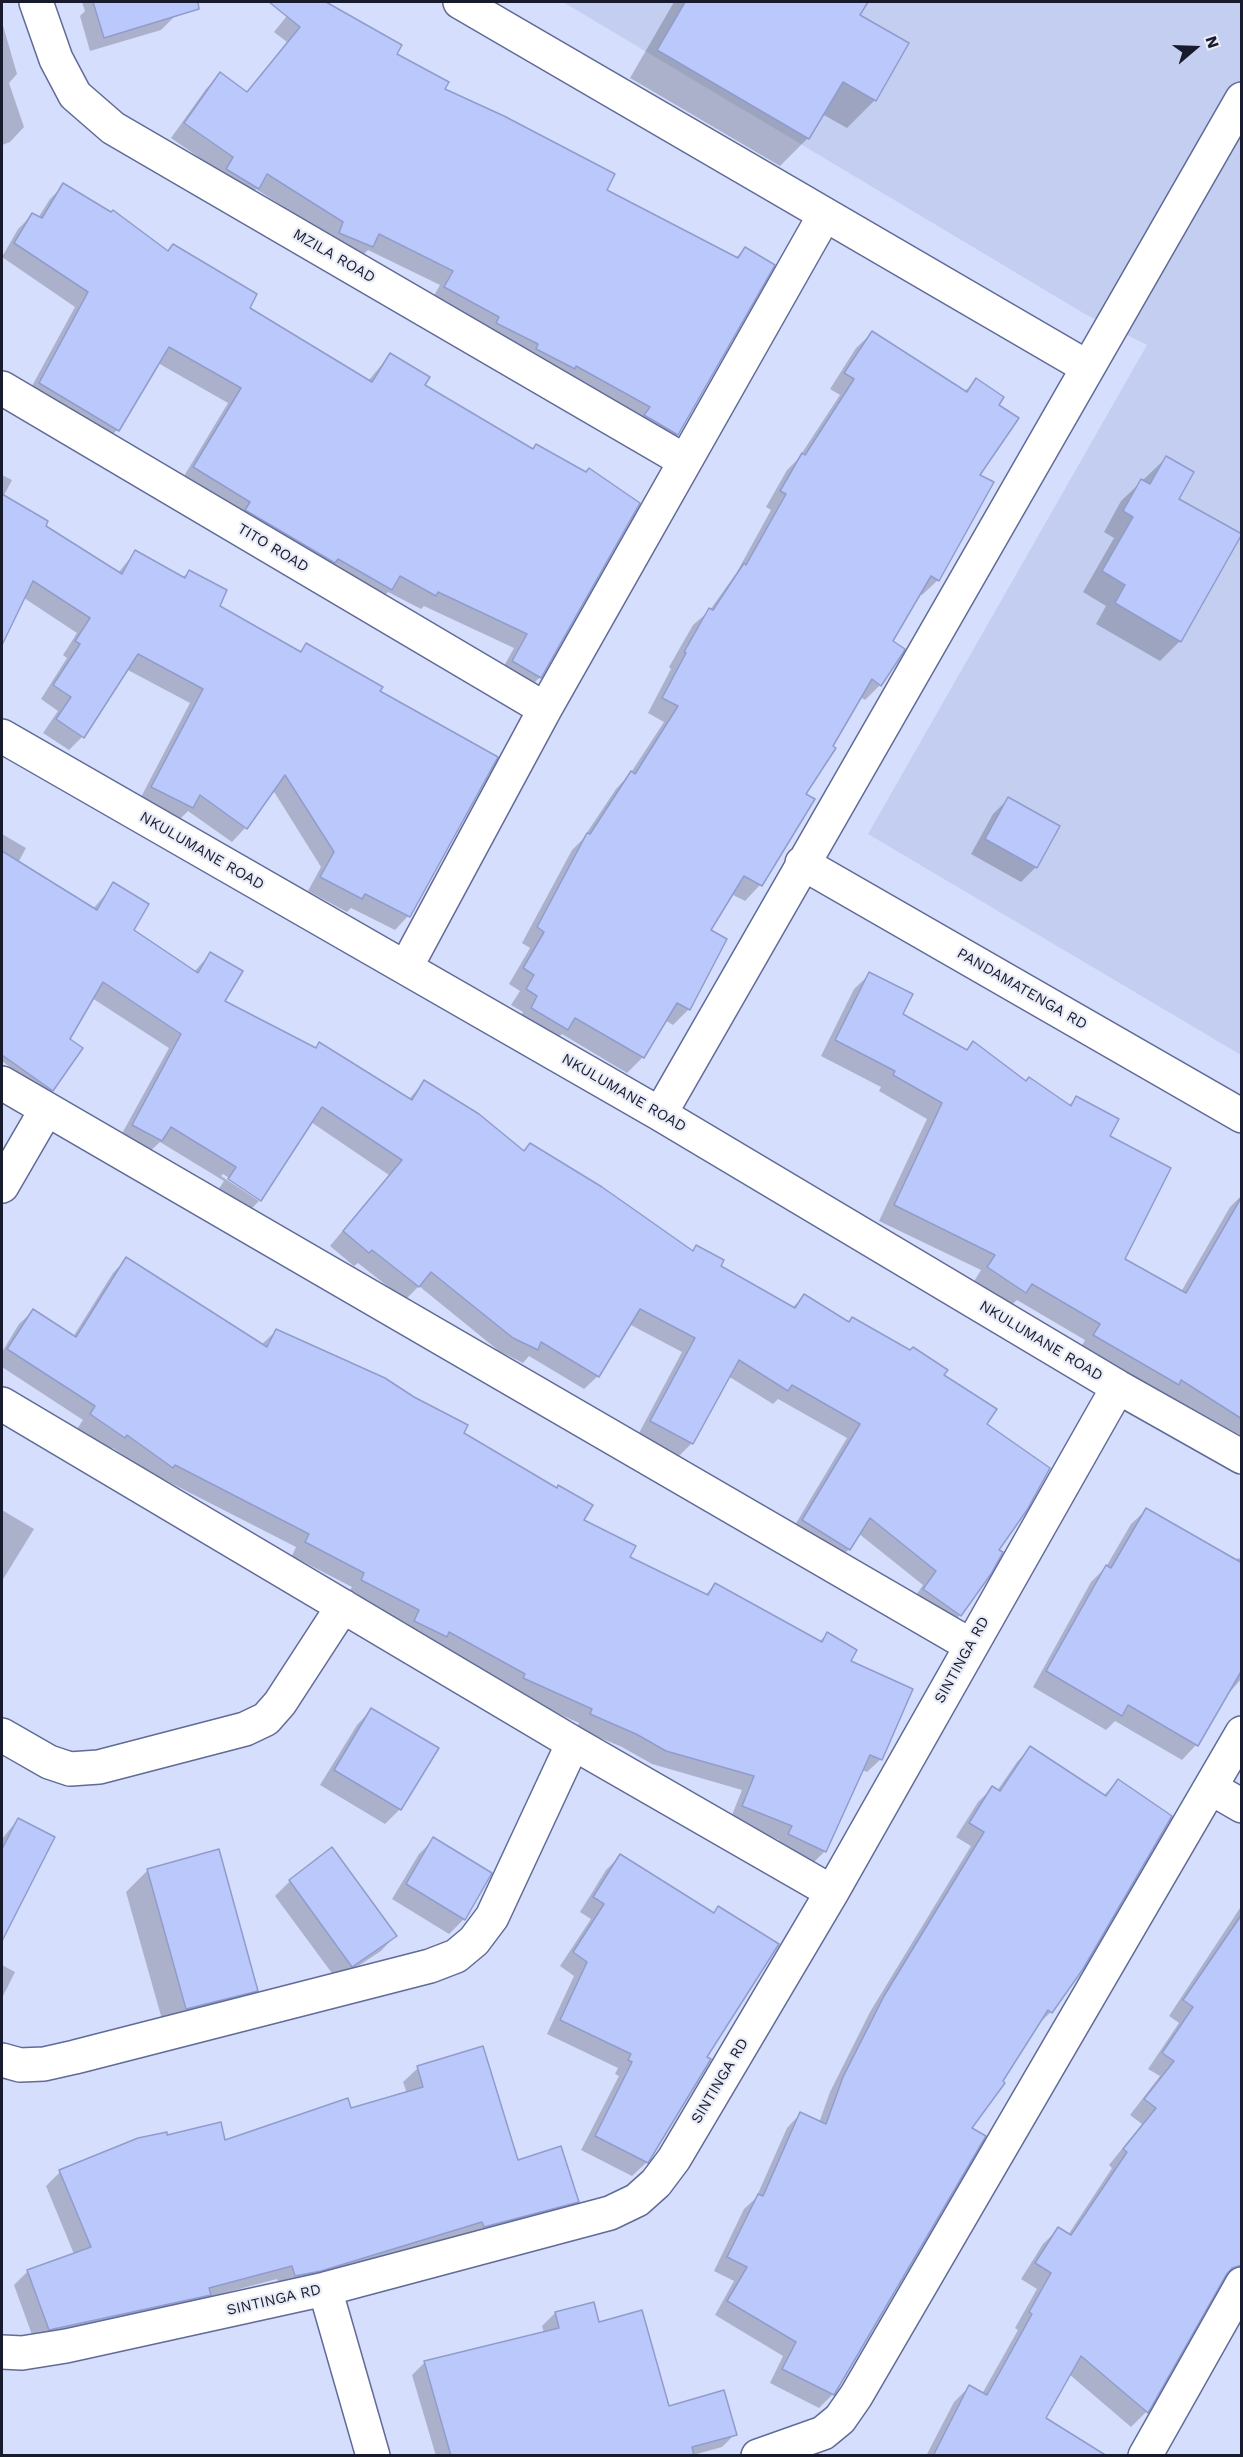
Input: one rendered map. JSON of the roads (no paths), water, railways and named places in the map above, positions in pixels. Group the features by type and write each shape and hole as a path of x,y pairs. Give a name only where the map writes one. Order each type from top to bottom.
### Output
{"street":[{"name":"MZILA ROAD","path":"36,2 56,58 75,95 113,128 685,460"},
{"path":"460,2 824,216 1087,367"},
{"path":"660,1114 1087,367 1237,116"},
{"path":"406,967 545,709 824,216"},
{"name":"TITO ROAD","path":"2,388 545,709"},
{"name":"NKULUMANE ROAD","path":"2,736 660,1114 1118,1387 1242,1457"},
{"name":"PANDAMATENGA RD","path":"802,863 1242,1116"},
{"path":"2,1083 970,1645"},
{"path":"2,1186 46,1110"},
{"name":"SINTINGA RD","path":"2,2352 22,2353 66,2346 325,2289 610,2213 636,2199 656,2183 674,2159 832,1892 1118,1387"},
{"path":"2,1404 573,1743 832,1892"},
{"path":"2,1735 49,1762 70,1769 99,1767 245,1729 266,1719 280,1703 343,1606"},
{"path":"758,2456 823,2433 840,2419 856,2396 1242,1733"},
{"path":"2,2060 20,2065 44,2064 75,2057 430,1965 456,1956 474,1941 492,1917 573,1743"},
{"path":"1211,1788 1242,1806"},
{"path":"1145,2456 1242,2284"},
{"path":"325,2289 373,2456"}]}
